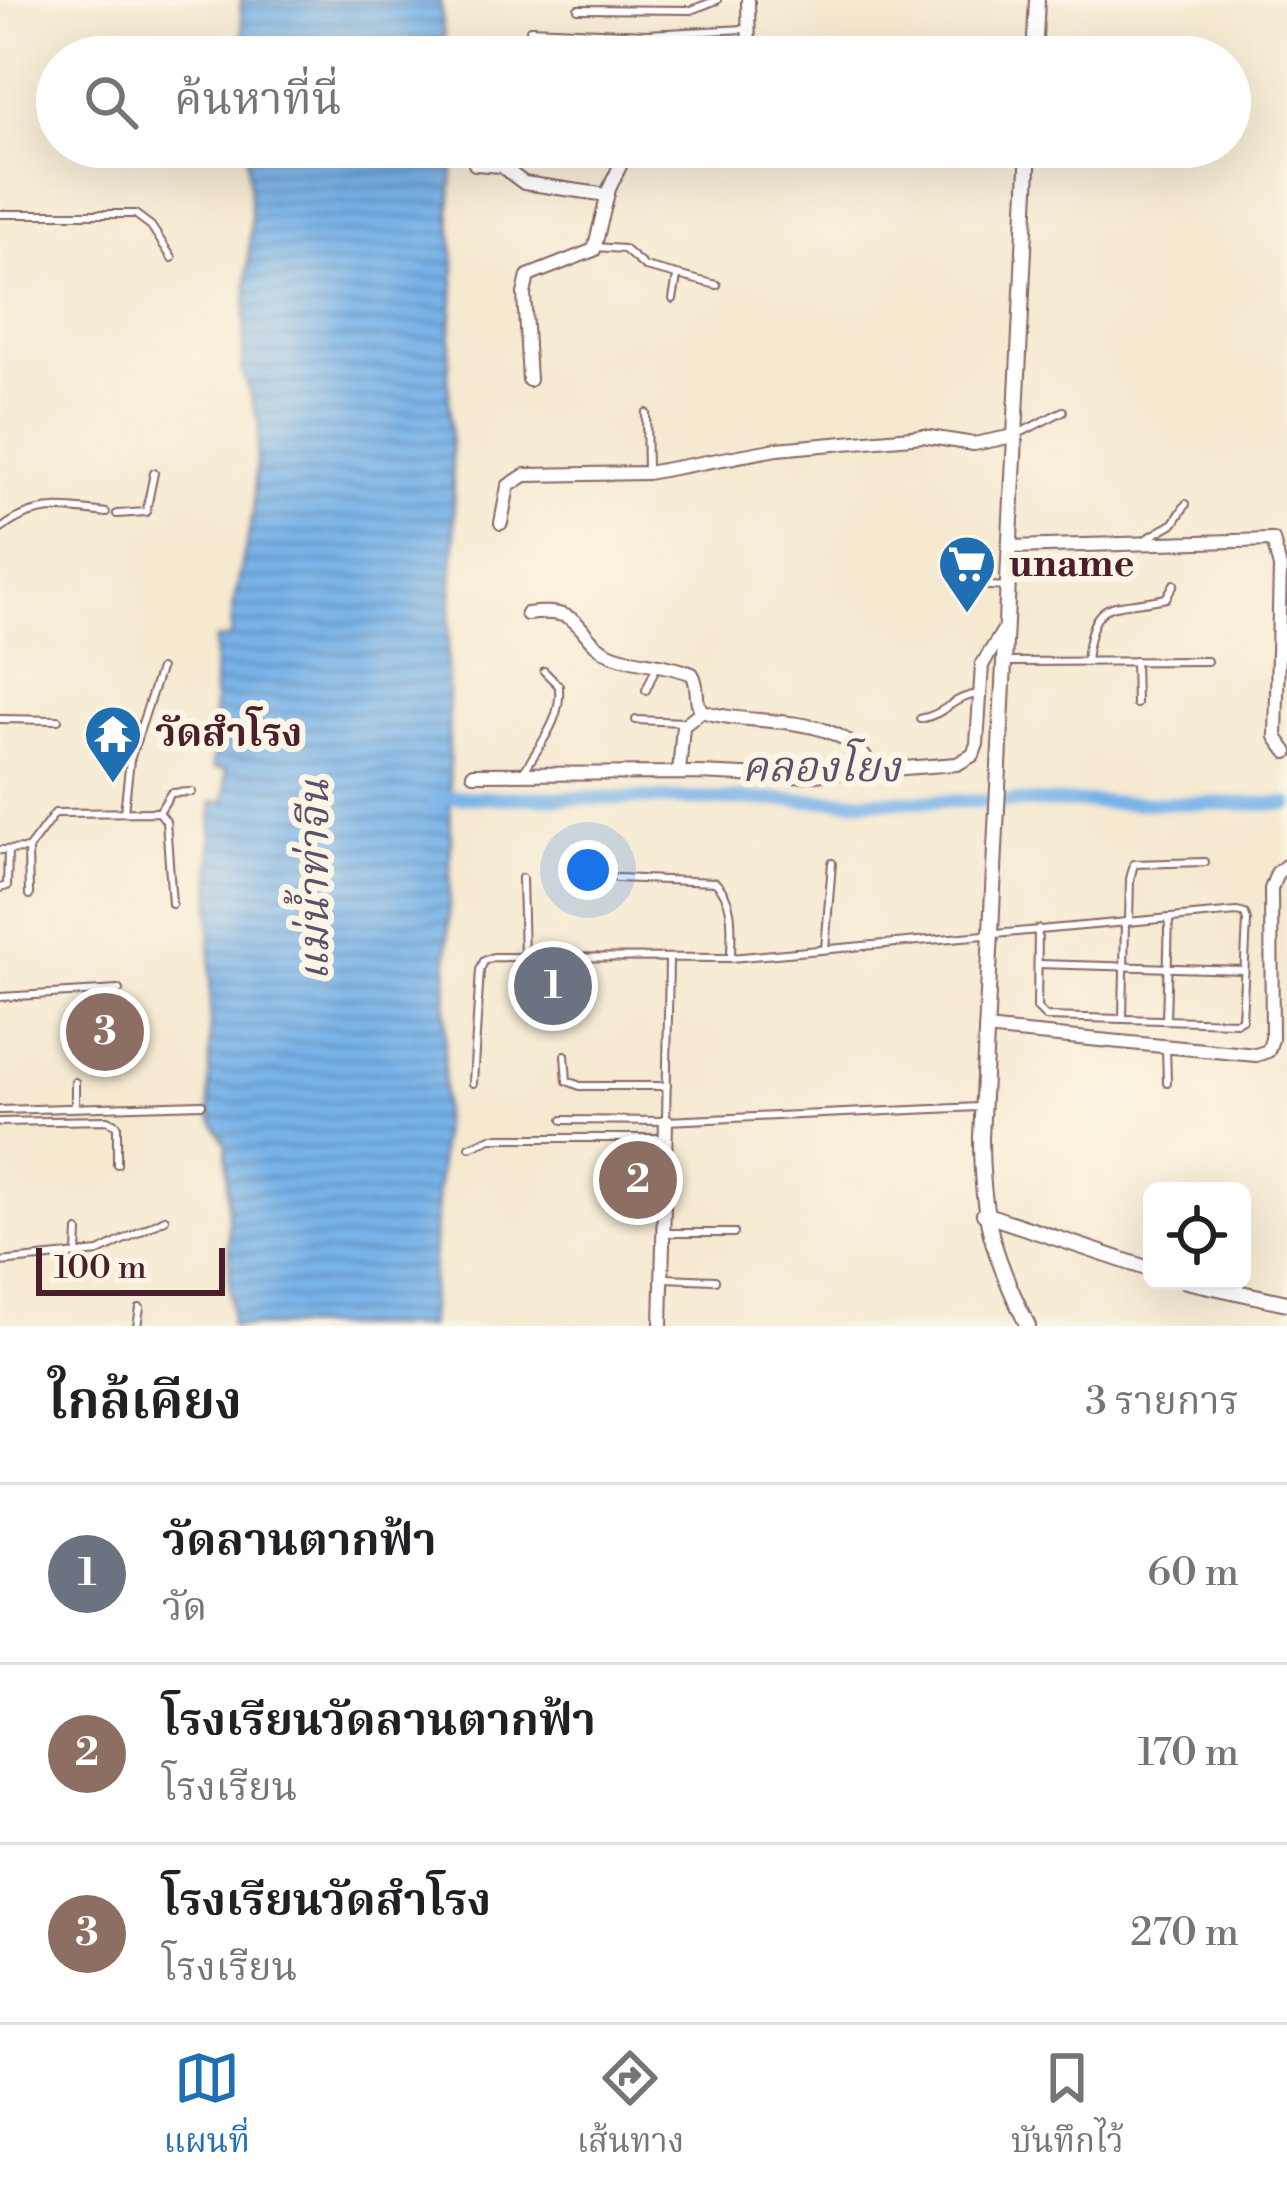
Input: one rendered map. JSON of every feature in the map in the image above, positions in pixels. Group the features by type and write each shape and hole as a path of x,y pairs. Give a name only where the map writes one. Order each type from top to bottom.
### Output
{"street":[{"path":"748,0 748,36"},
{"path":"1035,36 1037,0"},
{"path":"504,168 524,183 608,195"},
{"path":"530,380 524,294 528,275 596,247 620,168"},
{"path":"1028,168 982,1107 984,1214 993,1252 1028,1326"},
{"path":"502,523 504,497 519,476 647,473 733,455 889,437 923,436 974,444 1014,436"},
{"path":"1009,547 1268,538 1276,542 1283,601 1276,737 1287,752"},
{"path":"527,614 560,612 573,618 604,651 692,674 702,711"},
{"path":"473,774 785,777 967,760 977,744 986,653 1005,628"},
{"path":"679,773 684,722 702,711 774,719 835,735 860,751 874,772"},
{"path":"985,1029 1256,1055 1268,1051 1272,1039 1271,890 1277,873 1287,865"},
{"path":"662,1326 666,1121"},
{"path":"984,1214 1143,1267"},
{"path":"1227,1290 1287,1303"}],"lane":[{"path":"578,9 691,10 717,0"},
{"path":"530,29 646,34 748,29"},
{"path":"0,214 134,214 151,226 172,258"},
{"path":"596,247 624,249 645,267 717,285"},
{"path":"673,299 677,277"},
{"path":"1014,436 1063,411"},
{"path":"646,413 647,473"},
{"path":"117,514 146,512 154,473"},
{"path":"1141,542 1174,523 1186,504"},
{"path":"0,530 27,511 43,507 106,513"},
{"path":"1086,662 1090,630 1100,614 1117,605 1166,598 1174,584"},
{"path":"974,585 1006,587"},
{"path":"1135,661 1136,704"},
{"path":"1003,662 1207,661"},
{"path":"646,690 657,665"},
{"path":"124,812 130,760 160,669"},
{"path":"523,773 556,720 561,700 560,686 544,671"},
{"path":"920,719 939,715 961,696 980,694"},
{"path":"0,718 58,720"},
{"path":"636,720 684,722"},
{"path":"159,812 171,793 192,792"},
{"path":"29,895 28,849 55,813 159,812"},
{"path":"159,812 166,821 172,904"},
{"path":"0,889 7,886 4,850 28,849"},
{"path":"1123,1019 1134,864 1205,862"},
{"path":"825,949 832,863"},
{"path":"522,878 524,958"},
{"path":"617,878 715,882 726,892 730,908 731,958"},
{"path":"472,1083 480,970 484,961 493,958 731,958 1038,929 1128,921 1245,914 1242,1019 1166,1021 1040,1014 1038,929"},
{"path":"1166,1021 1168,918"},
{"path":"666,1121 669,961"},
{"path":"1038,964 1246,970"},
{"path":"0,997 118,990"},
{"path":"1166,1047 1168,1084"},
{"path":"566,1055 567,1081 580,1086 667,1086"},
{"path":"75,1082 75,1106"},
{"path":"0,1110 202,1104"},
{"path":"562,1120 666,1121 982,1107"},
{"path":"0,1122 107,1120 117,1125 117,1164"},
{"path":"470,1147 491,1138 666,1138"},
{"path":"0,1262 114,1247 165,1219"},
{"path":"77,1255 78,1231"},
{"path":"663,1233 734,1234"},
{"path":"661,1278 715,1280"},
{"path":"137,1326 140,1308"}],"water":[{"path":"240,0 440,0 444,36 243,36"},
{"name":"แม่น้ำท่าจีน","path":"248,168 453,168 450,210 455,267 448,377 455,537 447,660 451,840 443,1106 429,1326 231,1326 226,1145 209,1114 212,802 225,801 226,769 213,768 215,640 231,638 253,513 259,423 242,369 251,218"}],"waterway":[{"name":"คลองโยง","path":"434,797 1287,804"}],"place":[{"name":"uname","path":"967,615"},
{"name":"วัดสำโรง","path":"113,785"},
{"name":"วัดลานตากฟ้า","path":"553,986"},
{"name":"โรงเรียนวัดสำโรง","path":"105,1032"},
{"name":"โรงเรียนวัดลานตากฟ้า","path":"638,1180"}]}
